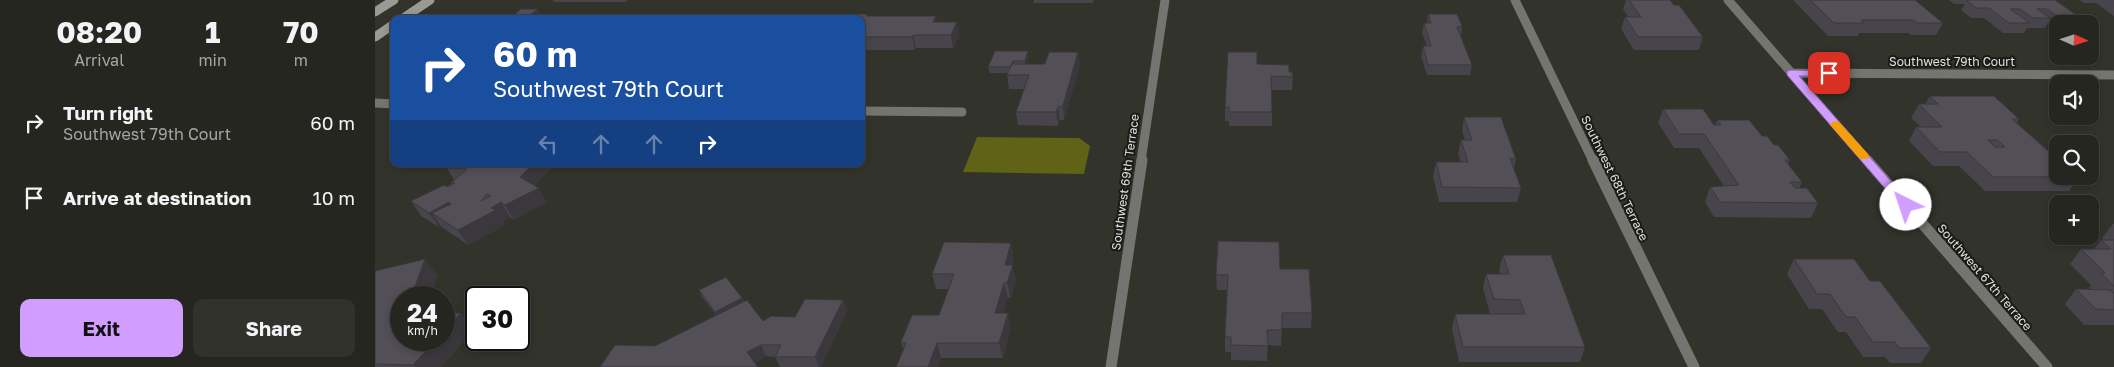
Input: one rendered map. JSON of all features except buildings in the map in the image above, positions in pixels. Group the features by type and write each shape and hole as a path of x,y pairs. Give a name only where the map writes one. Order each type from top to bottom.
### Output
{"main road":[{"path":"375,12 394,0"},
{"path":"408,15 430,0"},
{"path":"375,37 390,27"}],"street":[{"name":"Southwest 69th Terrace","path":"1111,367 1165,0"},
{"name":"Southwest 68th Terrace","path":"1515,0 1694,367"},
{"name":"Southwest 67th Terrace","path":"1728,0 2047,367"},
{"name":"Southwest 79th Court","path":"1791,73 2114,74"},
{"path":"375,103 390,104"},
{"path":"865,111 962,112"}],"shaded area":[{"path":"977,137 1079,138 1090,146 1084,174 963,172"}],"slow traffic":[{"path":"1836,125 1864,157"}],"route":[{"path":"1829,73 1791,73 1906,205"}]}
